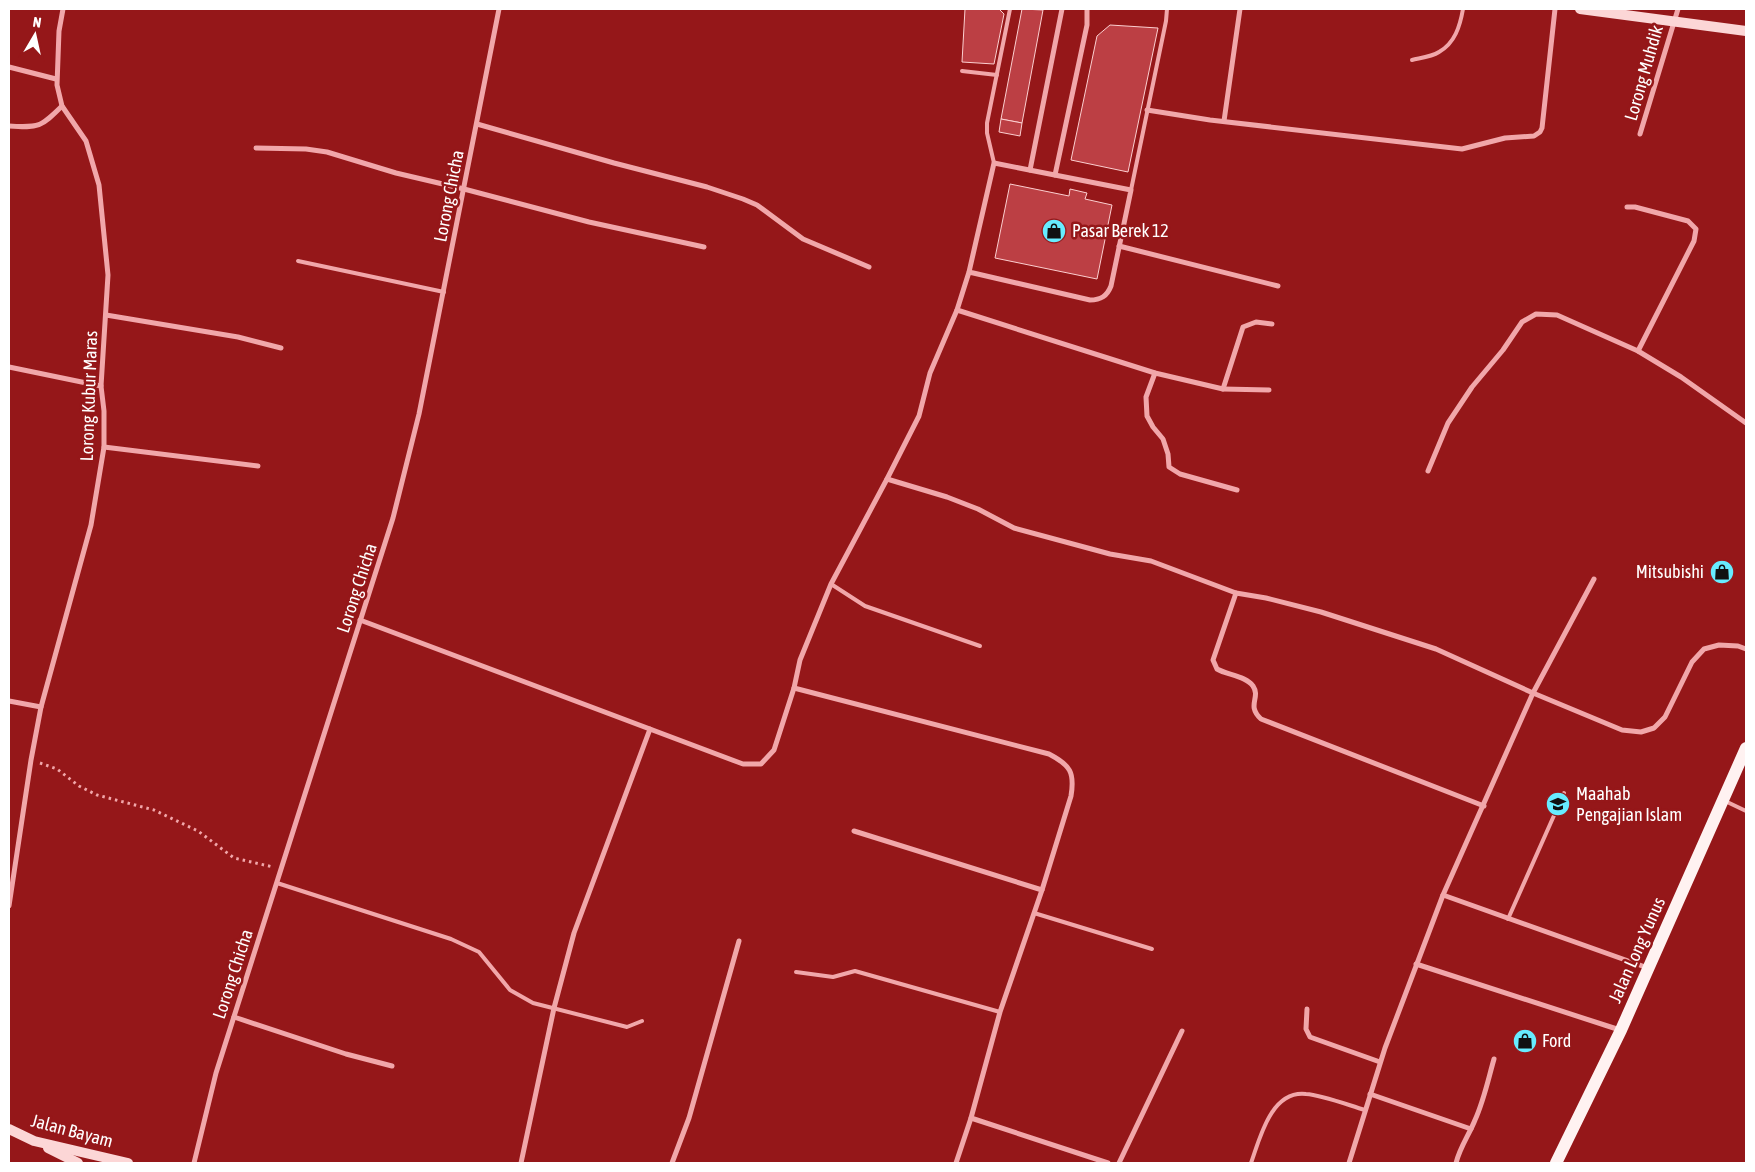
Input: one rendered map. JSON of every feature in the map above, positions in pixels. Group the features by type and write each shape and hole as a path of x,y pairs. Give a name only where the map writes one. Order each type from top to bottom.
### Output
{"main road":[{"path":"1580,9 1746,31"},
{"name":"Jalan Long Yunus","path":"1556,1163 1621,1030 1746,748"},
{"name":"Jalan Bayam","path":"9,1129 34,1141 128,1163"},
{"path":"34,1141 78,1163"}],"street":[{"name":"Lorong Kubur Maras","path":"9,906 41,707 91,525 104,446 104,410 101,386 108,275 99,185 86,140 62,106 56,79 59,31 63,9"},
{"name":"Lorong Chicha","path":"194,1163 216,1073 394,518 420,414 499,9"},
{"path":"1030,170 1062,9"},
{"path":"1055,175 1087,24 1087,9"},
{"path":"1224,121 1240,9"},
{"path":"1147,110 1462,149 1505,138 1534,136 1542,128 1555,9"},
{"name":"Lorong Muhdik","path":"1640,134 1678,9"},
{"path":"9,67 56,79"},
{"path":"9,126 34,127 45,123 62,106"},
{"path":"477,124 707,187 743,199 757,206 803,238 870,267"},
{"path":"256,148 306,149 327,152 396,174 464,189 589,222 704,247"},
{"path":"360,620 743,764 761,764 774,750 794,688 800,660 831,584 888,479 919,416 930,373 958,310 969,272 994,163 1131,190 1111,286 1103,297 1097,300 1090,300 969,272"},
{"path":"1628,207 1635,207 1688,221 1696,229 1694,241 1638,351"},
{"path":"1119,246 1278,286"},
{"path":"958,310 1155,373 1223,389 1269,390"},
{"path":"1428,471 1448,423 1472,387 1503,350 1522,322 1536,314 1557,315 1638,351 1681,377 1746,423"},
{"path":"106,315 238,337 281,348"},
{"path":"1223,389 1243,327 1256,322 1272,324"},
{"path":"9,367 101,386"},
{"path":"1155,373 1146,397 1147,416 1163,439 1168,454 1169,467 1180,474 1237,490"},
{"path":"104,446 258,466"},
{"path":"888,479 947,497 978,509 1014,528 1110,554 1151,561 1236,593 1266,598 1321,612 1436,650 1622,730 1641,732 1654,728 1665,717 1692,662 1704,649 1719,645 1738,646 1746,650"},
{"path":"1349,1163 1380,1062 1443,896 1533,693 1594,579"},
{"path":"1236,593 1213,660 1217,669 1245,680 1253,686 1256,694 1253,705 1255,714 1260,719 1484,806"},
{"path":"794,688 1049,754 1061,760 1070,770 1074,782 1071,796 1042,890 1000,1012 971,1118 956,1163"},
{"path":"9,701 41,707"},
{"path":"521,1163 554,1008 574,933 650,729"},
{"path":"854,831 1042,890"},
{"path":"1443,896 1648,968"},
{"path":"672,1163 690,1118 739,941"},
{"path":"1416,964 1621,1030"},
{"path":"1307,1009 1306,1029 1310,1037 1380,1062"},
{"path":"234,1017 346,1054 392,1066"},
{"path":"1119,1163 1182,1031"},
{"path":"1456,1163 1459,1152 1482,1103 1494,1059"},
{"path":"1370,1094 1471,1129"},
{"path":"971,1118 1108,1163"}],"lane":[{"path":"994,163 987,133 987,123 1010,9"},
{"path":"1131,190 1167,9"},
{"path":"1412,60 1438,53 1450,44 1457,31 1463,9"},
{"path":"962,71 997,76"},
{"path":"298,261 444,292"},
{"path":"831,584 866,606 980,646"},
{"path":"1508,919 1564,793"},
{"path":"1723,800 1746,811"},
{"path":"277,883 458,942 479,952 510,990 534,1003 627,1027 642,1020"},
{"path":"1034,912 1152,949"},
{"path":"796,972 833,977 855,971 1000,1012"},
{"path":"1251,1163 1273,1110 1289,1095 1305,1093 1365,1110"}],"path":[{"path":"31,760 57,769 79,786 97,795 154,810 198,831 234,858 281,868"}],"building":[{"path":"965,9 999,9 1004,14 994,64 962,62"},
{"path":"1022,9 1043,10 1022,123 1001,119"},
{"path":"1110,25 1158,28 1128,172 1071,160 1097,36"},
{"path":"1001,119 1022,123 1020,136 999,132"},
{"name":"Pasar Berek 12","path":"1010,184 1069,196 1070,189 1087,193 1085,199 1112,205 1097,279 995,258"}],"place":[{"name":"Pasar Berek 12","path":"1054,231"},
{"name":"Mitsubishi","path":"1722,572"},
{"name":"Maahab Pengajian Islam","path":"1558,804"},
{"name":"Ford","path":"1525,1041"}]}
